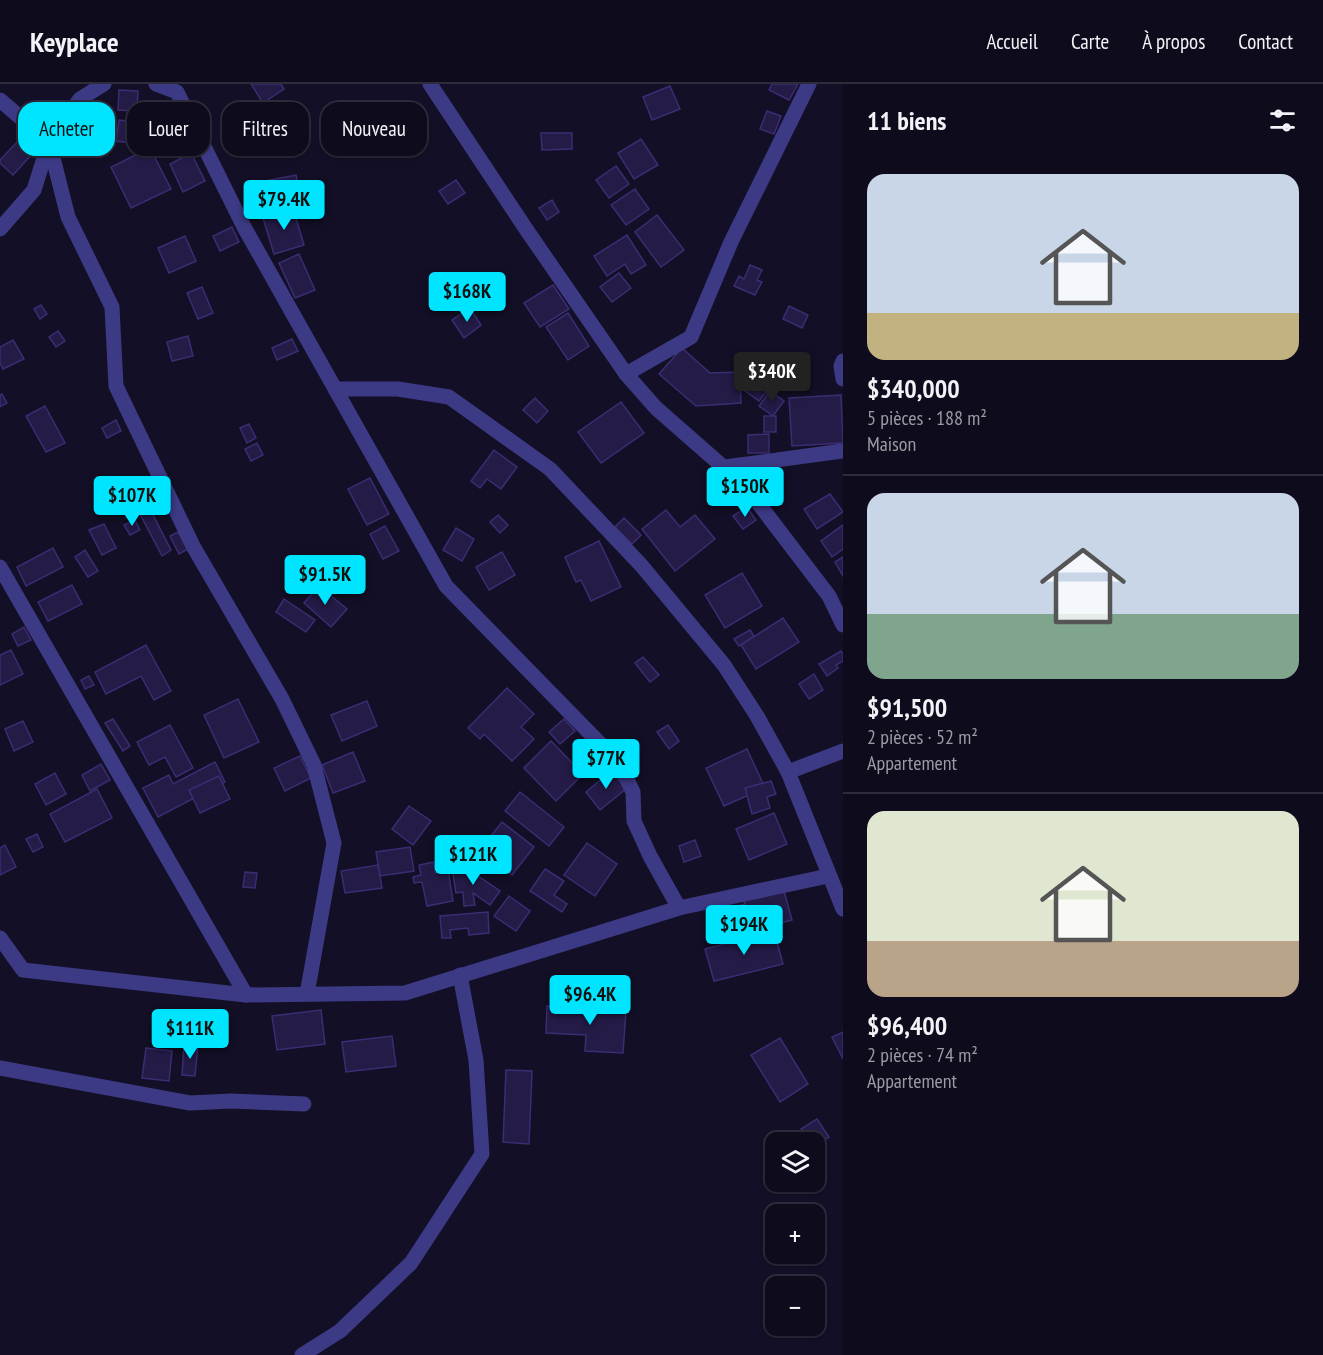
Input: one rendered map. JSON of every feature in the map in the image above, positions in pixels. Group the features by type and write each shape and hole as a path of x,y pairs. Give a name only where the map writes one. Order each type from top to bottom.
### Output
{"street":[{"path":"78,102 104,84"},
{"path":"156,84 177,92 244,227 446,586 620,763 633,792 634,821 650,856 679,908"},
{"path":"430,84 626,374 656,408 746,487 829,596 843,625"},
{"path":"626,374 691,337 731,242 809,84"},
{"path":"0,100 18,115"},
{"path":"0,229 34,190 45,156"},
{"path":"53,156 68,217 112,307 116,386 193,546 282,699 315,765 334,843 307,994"},
{"path":"843,361 841,366 843,379"},
{"path":"335,389 398,389 449,397 550,469 641,565 724,665 757,716 788,772 843,909"},
{"path":"725,467 843,451"},
{"path":"0,567 246,995"},
{"path":"788,772 843,752"},
{"path":"0,938 23,970 246,995 405,993 679,908 828,876"},
{"path":"302,1355 340,1331 411,1263 482,1154 476,1060 460,975"},
{"path":"0,1068 190,1103 231,1101 303,1104"}],"building":[{"path":"251,84 281,84 284,89 262,102"},
{"path":"772,84 798,84 789,100 769,90"},
{"path":"670,86 680,109 652,120 643,97"},
{"path":"119,90 138,91 137,102 127,102 127,110 118,110"},
{"path":"767,111 781,116 774,134 760,129"},
{"path":"119,120 127,121 127,143 116,141"},
{"path":"541,133 572,133 572,149 542,150"},
{"path":"641,139 658,165 634,179 618,153"},
{"path":"18,141 18,156 30,156 13,175 0,163 0,160"},
{"path":"134,156 154,156 171,189 131,208 111,167"},
{"path":"185,156 192,156 205,181 183,192 170,164"},
{"path":"616,166 629,184 609,198 596,180"},
{"path":"296,175 301,198 264,206 259,182"},
{"path":"456,180 465,193 448,204 439,191"},
{"path":"635,189 649,209 626,225 611,205"},
{"path":"552,200 559,212 547,220 539,208"},
{"path":"293,208 304,245 274,254 263,218"},
{"path":"657,215 684,250 661,267 635,232"},
{"path":"232,227 239,242 220,251 213,236"},
{"path":"627,235 646,265 631,274 625,264 607,276 594,256"},
{"path":"185,236 196,261 169,273 158,248"},
{"path":"299,254 315,290 295,298 279,263"},
{"path":"750,265 762,270 757,280 762,282 755,295 734,286 739,276 744,279"},
{"path":"619,273 631,288 612,302 600,287"},
{"path":"553,285 569,309 540,327 524,303"},
{"path":"202,287 213,313 198,319 187,293"},
{"path":"41,305 47,314 40,319 34,309"},
{"path":"789,306 808,315 802,328 783,319"},
{"path":"470,308 481,325 464,338 452,320"},
{"path":"568,313 589,346 568,360 546,327"},
{"path":"58,331 65,341 56,347 49,337"},
{"path":"188,336 193,356 172,361 167,342"},
{"path":"292,339 298,351 277,360 272,348"},
{"path":"13,340 24,359 3,369 0,363 0,347"},
{"path":"682,348 710,373 740,372 741,403 696,406 659,374"},
{"path":"755,377 770,387 759,401 745,391"},
{"path":"770,391 784,401 773,416 759,406"},
{"path":"2,394 7,403 0,407 0,395"},
{"path":"841,395 843,443 792,446 789,398"},
{"path":"535,398 548,411 537,423 523,410"},
{"path":"621,402 644,433 601,463 578,432"},
{"path":"45,406 65,443 46,452 26,416"},
{"path":"764,416 776,416 776,432 764,432"},
{"path":"116,420 121,431 107,438 102,428"},
{"path":"249,424 256,438 247,443 240,428"},
{"path":"769,434 769,453 748,453 748,435"},
{"path":"257,443 263,455 251,461 245,449"},
{"path":"494,450 517,467 501,489 487,479 480,488 471,481"},
{"path":"370,478 389,514 367,525 348,489"},
{"path":"830,494 843,512 817,529 804,509"},
{"path":"149,507 171,550 162,556 139,512"},
{"path":"747,507 756,520 743,529 733,516"},
{"path":"666,510 680,527 695,515 715,539 675,571 642,529"},
{"path":"498,515 508,525 500,533 490,522"},
{"path":"624,518 641,535 632,544 615,527"},
{"path":"135,520 140,530 130,535 124,525"},
{"path":"104,524 116,548 102,555 89,530"},
{"path":"843,525 843,549 832,557 821,541"},
{"path":"385,526 399,551 383,559 370,534"},
{"path":"456,528 474,539 462,561 443,550"},
{"path":"178,532 188,549 179,554 170,536"},
{"path":"599,541 621,587 591,601 581,580 576,582 565,557"},
{"path":"53,548 63,567 26,586 17,567"},
{"path":"85,550 98,571 88,577 75,557"},
{"path":"502,552 515,575 489,590 476,567"},
{"path":"843,557 843,576 835,562"},
{"path":"322,564 332,578 324,582 315,569"},
{"path":"742,573 762,606 725,628 705,595"},
{"path":"72,585 82,604 48,621 38,602"},
{"path":"319,586 347,609 331,627 304,603"},
{"path":"284,599 315,620 306,632 276,612"},
{"path":"783,618 799,642 756,669 741,645"},
{"path":"24,627 31,640 18,646 12,634"},
{"path":"750,630 754,636 739,646 734,639"},
{"path":"146,645 171,691 154,700 141,676 106,694 95,672"},
{"path":"11,650 23,674 0,685 0,655"},
{"path":"841,651 843,661 836,665 838,668 827,676 819,664"},
{"path":"643,657 659,675 650,682 635,663"},
{"path":"814,674 823,690 809,699 799,684"},
{"path":"89,676 94,685 85,689 81,680"},
{"path":"507,688 534,714 521,727 534,739 512,761 484,734 480,739 468,728"},
{"path":"238,699 259,742 224,758 204,715"},
{"path":"367,701 377,726 342,741 331,715"},
{"path":"113,719 130,746 123,751 105,723"},
{"path":"564,719 575,731 560,744 549,732"},
{"path":"23,721 33,742 14,751 5,729"},
{"path":"170,725 193,768 176,777 165,757 149,765 137,742"},
{"path":"668,725 679,741 669,749 657,732"},
{"path":"551,741 583,774 556,801 524,768"},
{"path":"747,749 765,788 724,806 706,768"},
{"path":"353,752 365,781 333,793 322,765"},
{"path":"300,756 311,778 285,791 274,768"},
{"path":"215,762 225,782 158,817 143,788 169,775 173,784"},
{"path":"101,764 110,780 90,791 82,775"},
{"path":"611,771 626,789 600,810 586,792"},
{"path":"55,773 66,794 46,805 35,784"},
{"path":"219,776 230,799 200,813 189,790"},
{"path":"771,781 776,794 767,797 770,808 752,814 745,788"},
{"path":"97,789 112,818 65,842 50,814"},
{"path":"520,792 564,827 549,846 505,811"},
{"path":"409,806 431,821 413,845 392,829"},
{"path":"774,813 787,844 749,860 736,829"},
{"path":"502,822 534,847 512,875 480,850"},
{"path":"37,834 43,847 33,852 26,839"},
{"path":"695,840 701,856 684,862 679,846"},
{"path":"587,843 617,864 595,896 564,875"},
{"path":"5,845 16,867 0,875 0,848"},
{"path":"410,847 414,871 380,876 376,852"},
{"path":"434,862 435,873 448,870 453,901 427,906 422,882 414,883 413,877 421,875 419,865"},
{"path":"470,864 471,871 500,891 490,905 473,893 475,905 464,906 463,892 456,893 452,867"},
{"path":"378,865 382,888 345,893 341,871"},
{"path":"545,869 564,881 554,895 567,904 562,912 530,891"},
{"path":"245,872 257,873 255,888 243,887"},
{"path":"782,884 792,920 743,934 735,907 745,904 742,894"},
{"path":"509,896 530,911 516,931 494,916"},
{"path":"488,912 489,933 469,935 468,928 450,930 451,938 442,938 440,916"},
{"path":"774,931 783,964 714,981 705,949"},
{"path":"547,1006 626,1010 623,1053 585,1051 586,1035 546,1033"},
{"path":"321,1010 325,1044 277,1050 272,1016"},
{"path":"843,1032 843,1059 832,1037"},
{"path":"392,1036 396,1066 346,1072 342,1042"},
{"path":"780,1038 808,1084 780,1102 751,1055"},
{"path":"184,1044 198,1045 195,1076 182,1075"},
{"path":"146,1048 172,1051 169,1081 142,1078"},
{"path":"506,1070 532,1071 529,1144 503,1142"},
{"path":"817,1119 829,1137 825,1139 825,1132 803,1132 801,1129"}]}
